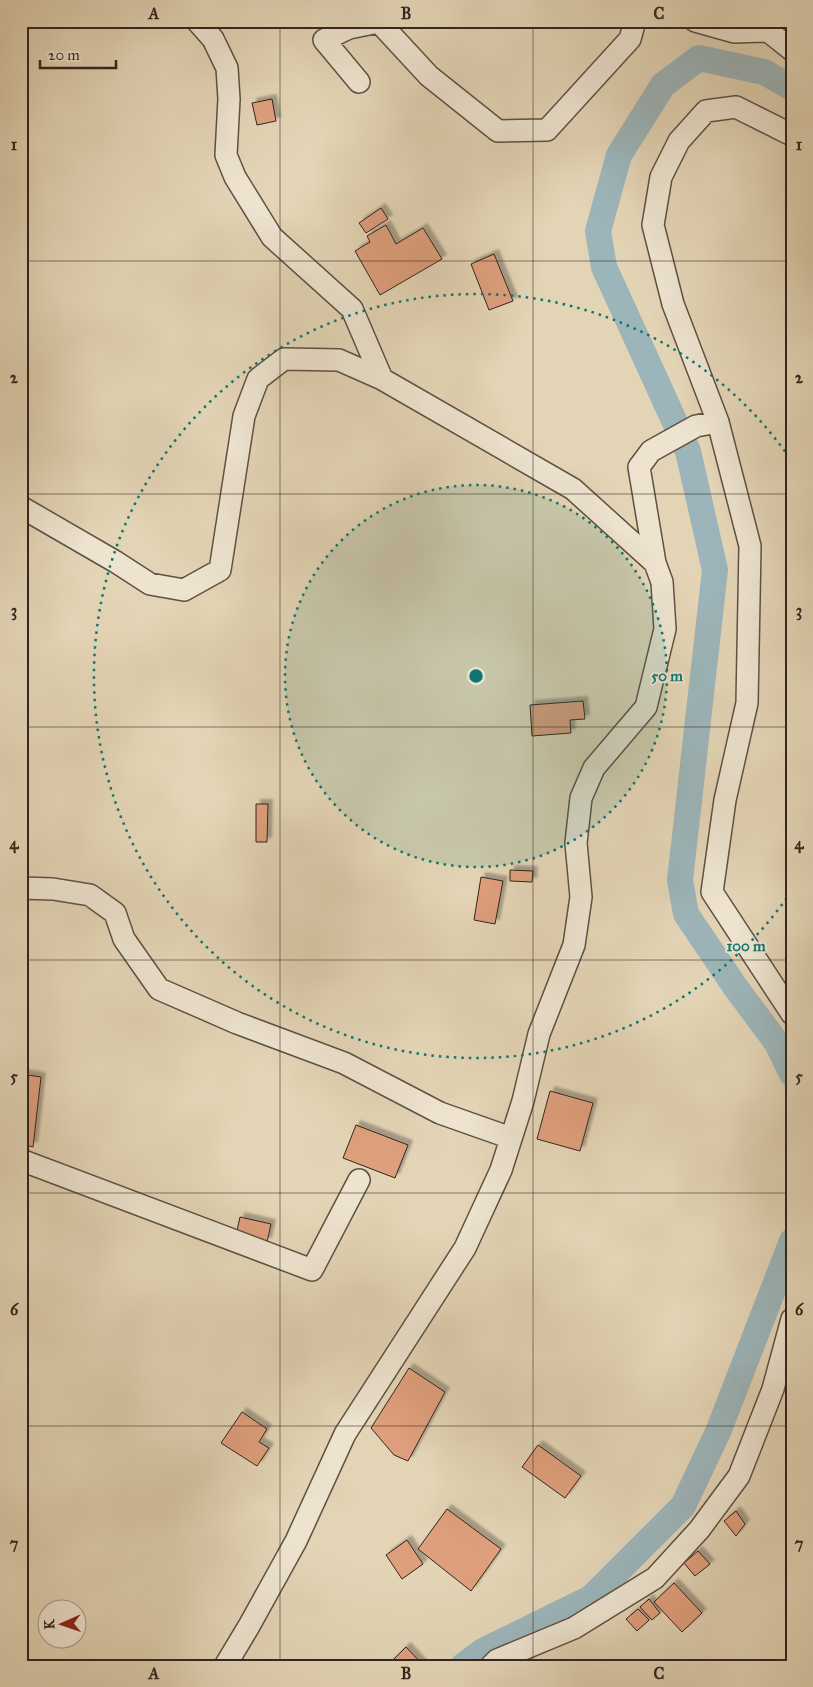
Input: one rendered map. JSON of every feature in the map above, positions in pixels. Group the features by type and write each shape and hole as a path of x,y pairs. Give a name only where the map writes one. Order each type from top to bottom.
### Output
{"street":[{"path":"197,21 213,39 227,68 229,99 226,155 235,178 272,237 352,309 382,379"},
{"path":"359,82 324,40 349,28 378,22 429,76 498,132 547,130 630,39 635,21"},
{"path":"695,21 734,32 768,31 792,50"},
{"path":"792,135 736,107 706,112 679,140 661,177 653,225 673,304 718,422 750,546 747,702 725,800 712,892 792,1014"},
{"path":"21,506 150,584 184,590 220,570 244,416 258,379 284,359 338,360 382,379 573,489 656,563"},
{"path":"225,1666 250,1626 296,1541 345,1434 466,1248 501,1170 540,1034 574,945 581,897 576,843 581,798 594,768 646,707 665,629 662,582 656,563 638,467 651,451 696,426 718,422"},
{"path":"21,888 90,895 115,913 124,939 159,989 237,1023 344,1063 440,1113 511,1138"},
{"path":"21,1160 312,1270 360,1180"},
{"path":"491,1666 497,1660 574,1628 655,1578 699,1530 739,1476 773,1389 792,1319"}],"building":[{"path":"272,99 276,121 257,125 252,103"},
{"path":"381,208 388,219 366,233 359,223"},
{"path":"386,225 396,244 423,228 442,259 380,295 355,251 370,242 367,236"},
{"path":"494,254 513,301 489,310 471,264"},
{"path":"583,701 585,719 570,720 571,733 532,736 530,705"},
{"path":"256,804 268,804 267,842 256,842"},
{"path":"510,870 533,871 532,882 510,881"},
{"path":"481,877 503,881 495,924 474,920"},
{"path":"21,1074 41,1077 33,1147 21,1144"},
{"path":"550,1091 593,1103 580,1151 537,1139"},
{"path":"356,1125 408,1145 395,1178 343,1158"},
{"path":"240,1217 271,1224 267,1242 236,1235"},
{"path":"409,1368 445,1392 408,1461 394,1455 371,1428"},
{"path":"242,1412 267,1429 259,1442 269,1448 257,1466 221,1443"},
{"path":"538,1445 581,1476 565,1498 522,1467"},
{"path":"447,1509 501,1549 471,1591 418,1549"},
{"path":"736,1511 745,1524 736,1536 724,1521"},
{"path":"407,1540 423,1564 402,1579 386,1555"},
{"path":"698,1551 710,1564 695,1576 684,1563"},
{"path":"674,1583 702,1613 682,1632 654,1602"},
{"path":"649,1599 660,1613 652,1620 640,1607"},
{"path":"638,1609 649,1620 637,1631 626,1619"},
{"path":"406,1647 424,1666 387,1666"}],"waterway":[{"path":"792,88 764,72 699,58 663,85 619,155 598,231 604,267 688,451 715,570 680,880 686,914 736,988 777,1043 792,1074"},
{"path":"463,1666 483,1651 591,1598 683,1506 718,1432 792,1241"}]}
